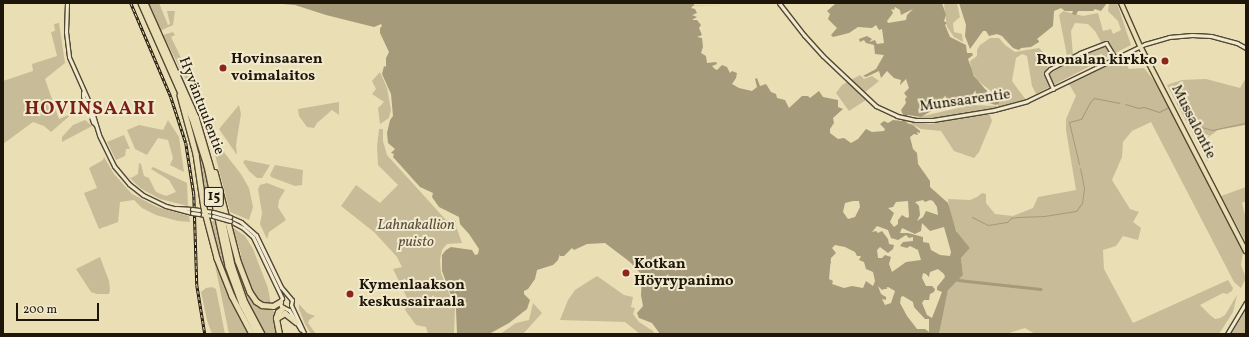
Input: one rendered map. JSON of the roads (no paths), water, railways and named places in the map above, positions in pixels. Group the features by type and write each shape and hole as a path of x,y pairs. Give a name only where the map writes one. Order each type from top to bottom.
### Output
{"highway":[{"name":"Hyväntuulentie","path":"141,3 189,109 202,147 231,276 244,308 258,334"},
{"name":"Hyväntuulentie","path":"145,3 185,90 203,137 213,175 232,265 245,302 262,334"},
{"path":"167,60 190,130 201,178 206,213 214,248 224,278 236,306 252,334"},
{"path":"203,137 215,170 238,261 250,292 256,301 262,305 273,306 281,300"},
{"path":"279,334 276,318 278,312 285,308"},
{"path":"276,318 285,313 296,322"}],"main road":[{"name":"Mussalontie","path":"1121,3 1140,46 1246,251"}],"street":[{"path":"67,3 66,32 69,57 88,101 109,158 124,179 143,195 176,208 199,214 206,213"},
{"name":"Munsaarentie","path":"779,3 804,35 876,106 907,119 933,120 994,110 1027,101 1140,46 1169,37 1192,35 1224,39 1246,48"},
{"path":"1053,89 1046,73 1050,69 1080,53 1106,43 1115,58"},
{"path":"192,211 199,210 241,222 256,235 287,296 292,300 291,305 304,334"},
{"path":"230,219 244,228 253,237 285,308 304,334"},
{"path":"281,300 287,296"},
{"path":"1227,334 1246,302"},
{"path":"285,308 291,305"}],"waterway":[{"path":"1079,164 1069,122 1081,119 1090,102 1094,98 1120,103"},
{"path":"1177,103 1190,124 1212,130 1246,123"},
{"path":"1125,104 1138,108 1144,107 1159,112 1169,107"},
{"path":"972,217 988,225 1007,222 1011,218 1044,216 1076,211 1082,203 1084,188 1080,168"},
{"path":"958,280 1041,289"}],"railway":[{"path":"131,3 171,97 186,143 194,194 197,285 205,334"}],"place":[{"name":"Ruonalan kirkko","path":"1165,61"},
{"name":"Hovinsaaren voimalaitos","path":"223,68"},
{"name":"Kotkan Höyrypanimo","path":"626,273"},
{"name":"Kymenlaakson keskussairaala","path":"350,294"}],"district":[{"name":"HOVINSAARI","path":"90,110"}],"park label":[{"name":"Lahnakallion puisto","path":"416,234"}]}
